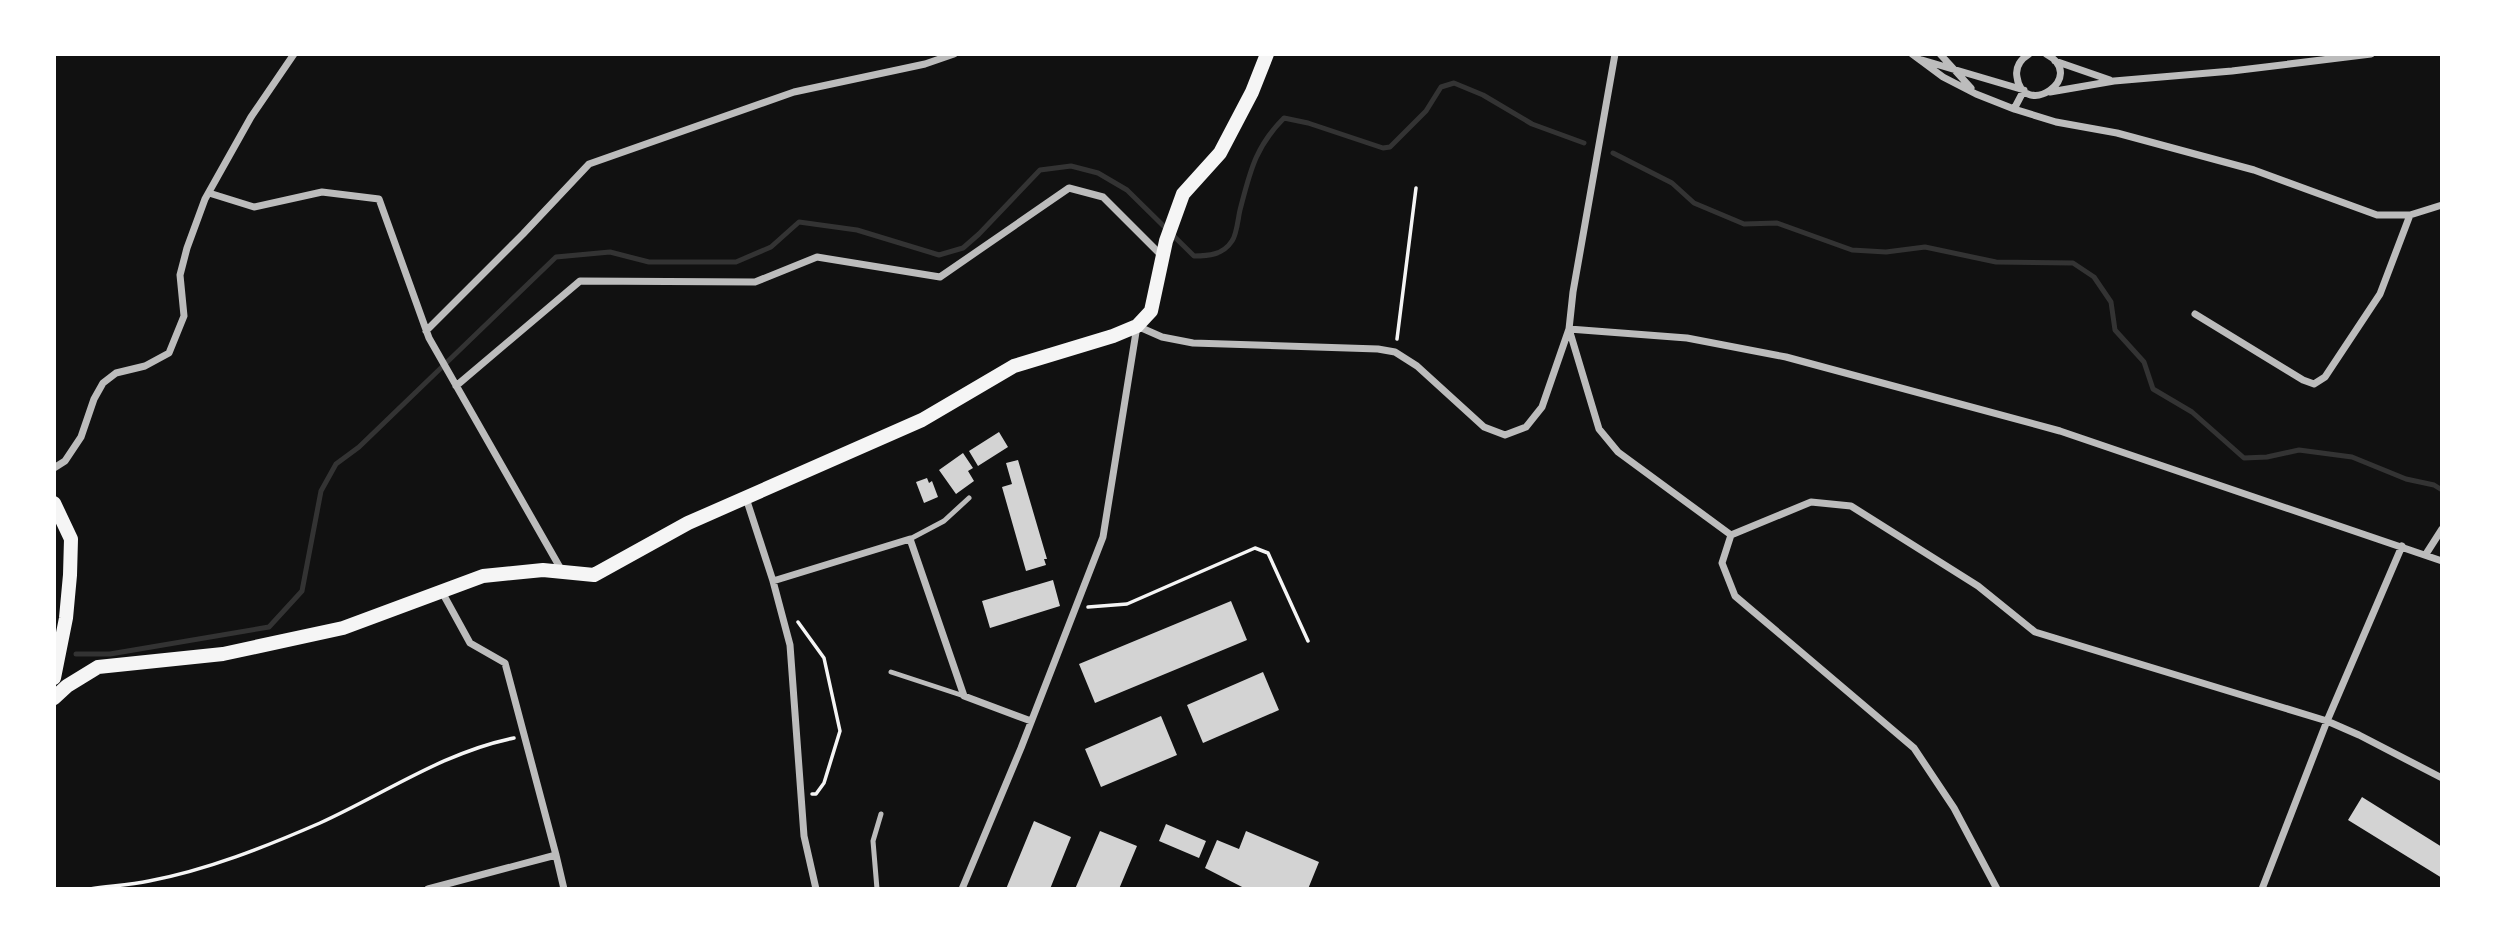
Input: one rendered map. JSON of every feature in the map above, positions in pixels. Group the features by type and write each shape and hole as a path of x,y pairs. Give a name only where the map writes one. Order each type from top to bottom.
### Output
{"main road":[{"path":"54,698 67,686 98,667 223,654 343,628 483,576 543,570 594,575 688,523 922,420 1014,366 1137,326 1151,311 1167,239 1183,194 1220,153 1252,92 1267,54"},
{"path":"54,503 71,538 66,618 54,678"}],"street":[{"path":"54,468 65,461 81,437 94,399 103,383 116,373 145,366 169,354 184,316 180,275 209,192 251,117 294,54"},
{"path":"426,331 589,164 794,92 925,64 954,54"},
{"path":"962,889 1103,537 1137,326 1162,337 1193,343 1378,349 1395,352 1417,366 1484,427 1505,435 1526,427 1542,407 1569,328 1615,54"},
{"path":"1940,54 1976,94"},
{"path":"2024,90 2017,78 2017,70 2019,63 2029,54"},
{"path":"2046,54 2055,61 2114,81"},
{"path":"1915,57 2037,96 2114,81 2232,71 2371,54"},
{"path":"1915,57 1943,77 2014,109 2056,122 2117,133 2254,170 2377,215 2410,215 2442,205"},
{"path":"2050,92 2060,74 2055,61"},
{"path":"2014,109 2024,90"},
{"path":"456,386 580,281 755,282 817,257 940,277 1069,188 1102,197 1163,256"},
{"path":"209,192 254,207 322,192 379,199 426,331 563,572"},
{"path":"2195,314 2302,380 2314,384 2326,377 2380,294 2410,215"},
{"path":"1569,328 1599,429 1618,452 1731,535"},
{"path":"1569,328 1687,338 1786,357 2060,431 2442,561"},
{"path":"746,497 773,580 790,645 804,836 816,889"},
{"path":"1997,889 1954,808 1914,748 1735,596 1722,563 1731,535 1811,502 1851,506 1978,586 2035,632 2327,721 2442,778"},
{"path":"2426,554 2442,529"},
{"path":"773,580 910,539 964,696 1031,721"},
{"path":"2262,889 2327,721 2402,546"},
{"path":"441,591 470,643 505,663 564,889"},
{"path":"428,889 556,855"}],"lane":[{"path":"910,539 944,521 969,498"},
{"path":"891,672 964,696"},
{"path":"877,889 873,841 881,814"}],"path":[{"path":"1395,352 1416,188"},
{"path":"1075,608 1128,604 1255,548 1268,553 1308,640"},
{"path":"783,620 796,619 824,658 840,731 824,783 816,794 801,796"},
{"path":"90,889 147,882 204,868 320,822 486,743 524,735"}],"building":[{"path":"999,432 1008,447 978,466 969,451"},
{"path":"963,453 973,468 968,471 974,481 956,494 939,470"},
{"path":"1018,460 1047,559 1044,559 1046,565 1026,571 1002,487 1012,484 1006,463"},
{"path":"927,478 929,483 932,481 938,497 924,503 916,482"},
{"path":"1053,580 1060,606 990,628 982,601"},
{"path":"1231,601 1247,640 1095,703 1079,664"},
{"path":"1263,672 1279,710 1203,743 1187,705"},
{"path":"1161,716 1177,755 1101,787 1085,749"},
{"path":"2362,797 2442,847 2442,878 2348,820"},
{"path":"1034,821 1071,837 1050,889 1006,889"},
{"path":"1166,824 1206,841 1199,858 1159,841"},
{"path":"1100,831 1137,846 1119,889 1075,889"},
{"path":"1246,831 1319,862 1308,889 1246,889 1205,868 1217,840 1239,849"}],"waterway":[{"path":"76,654 110,654 269,627 302,591 321,491 336,464 359,447 556,257 610,252 649,262 736,262 771,247 799,222 857,230 939,255 963,248 1040,170 1071,166 1098,173 1127,190 1194,256 1210,255 1220,252 1234,238 1255,161 1266,139 1284,118 1308,123 1383,148 1390,147 1426,111 1441,87 1454,83 1483,95 1532,124 1584,143"},
{"path":"1613,153 1672,183 1694,203 1744,224 1777,223 1852,250 1886,252 1925,247 1996,262 2073,263 2094,277 2111,302 2115,330 2144,362 2153,389 2192,412 2244,458 2267,457 2299,450 2352,457 2442,490"}]}
